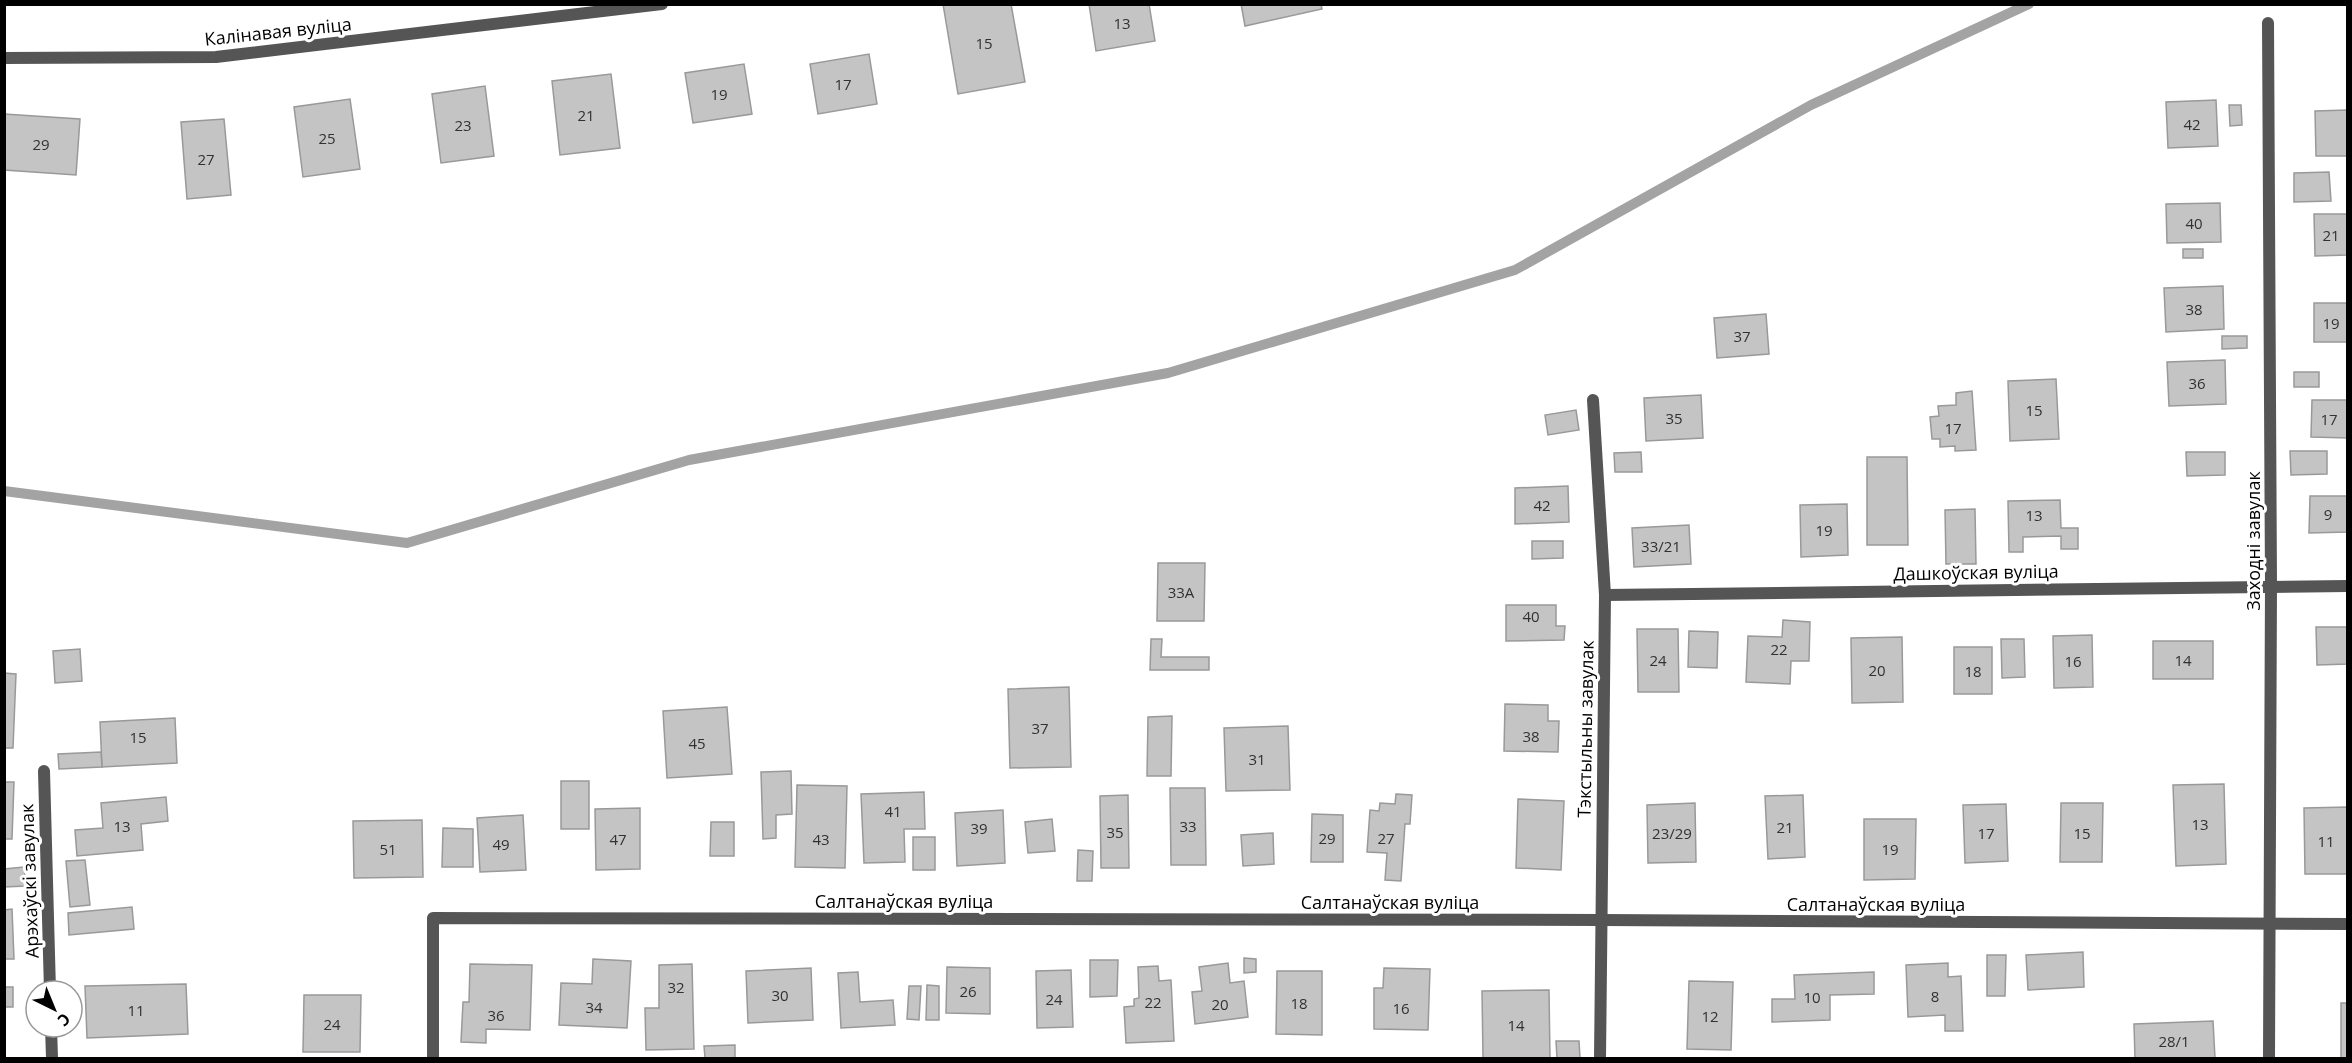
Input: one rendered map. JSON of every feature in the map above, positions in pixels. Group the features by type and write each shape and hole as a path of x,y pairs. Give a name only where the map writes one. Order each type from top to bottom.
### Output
{"street":[{"name":"Калінавая вуліца","path":"4,58 216,57 662,4"},
{"name":"Заходні завулак","path":"2268,23 2271,585 2269,1059"},
{"name":"Тэкстыльны завулак","path":"1593,400 1605,595 1600,1059"},
{"name":"Дашкоўская вуліца","path":"1605,595 2271,585 2348,586"},
{"name":"Арэхаўскі завулак","path":"44,771 50,979"},
{"name":"Салтанаўская вуліца","path":"433,1059 433,918 2348,924"},
{"path":"51,1039 52,1059"}],"building":[{"path":"943,4 1011,4 1025,82 958,94"},
{"path":"1089,4 1149,4 1155,41 1096,51"},
{"path":"1241,4 1321,4 1322,9 1245,26"},
{"path":"869,54 877,104 818,114 810,64"},
{"path":"744,64 752,114 693,123 685,73"},
{"path":"611,74 620,148 560,155 552,81"},
{"path":"485,86 494,156 441,163 432,94"},
{"path":"350,99 360,169 303,177 294,107"},
{"path":"2216,100 2218,146 2168,148 2166,102"},
{"path":"2229,105 2241,105 2242,125 2230,126"},
{"path":"2348,110 2348,156 2316,156 2315,111"},
{"path":"4,114 80,119 76,175 4,170"},
{"path":"224,119 231,195 187,199 181,122"},
{"path":"2329,172 2331,201 2294,202 2294,173"},
{"path":"2220,203 2221,242 2167,243 2166,204"},
{"path":"2314,214 2348,214 2348,255 2315,256"},
{"path":"2183,249 2203,249 2203,258 2183,258"},
{"path":"2223,286 2224,329 2166,332 2164,288"},
{"path":"2314,303 2348,303 2348,342 2314,342"},
{"path":"1766,314 1769,354 1717,358 1714,318"},
{"path":"2222,336 2247,336 2247,348 2222,349"},
{"path":"2225,360 2226,404 2169,406 2167,362"},
{"path":"2294,372 2319,372 2319,387 2294,387"},
{"path":"2056,379 2059,439 2010,441 2008,381"},
{"path":"1972,391 1976,450 1955,451 1955,446 1940,447 1940,439 1932,439 1930,417 1939,416 1938,406 1956,405 1956,393"},
{"path":"1701,395 1703,438 1646,441 1644,398"},
{"path":"2312,400 2348,400 2348,438 2311,437"},
{"path":"1576,410 1579,430 1548,435 1545,415"},
{"path":"2290,451 2327,451 2327,474 2291,475"},
{"path":"1641,452 1642,472 1615,472 1614,453"},
{"path":"2186,452 2225,452 2225,475 2187,476"},
{"path":"1867,457 1907,457 1908,545 1867,545"},
{"path":"1568,486 1569,522 1515,524 1515,488"},
{"path":"2310,496 2348,496 2348,532 2309,533"},
{"path":"2060,500 2061,528 2078,528 2078,549 2061,549 2061,536 2023,537 2023,552 2009,552 2008,501"},
{"path":"1847,504 1848,555 1801,557 1800,505"},
{"path":"1975,509 1976,564 1946,564 1945,510"},
{"path":"1689,525 1691,564 1634,567 1632,528"},
{"path":"1532,541 1563,541 1563,558 1532,559"},
{"path":"1158,563 1205,563 1204,621 1157,621"},
{"path":"1506,605 1556,605 1556,626 1565,626 1564,640 1506,641"},
{"path":"1783,620 1810,622 1809,661 1791,661 1790,684 1746,682 1748,636 1782,637"},
{"path":"2316,627 2348,627 2348,664 2317,665"},
{"path":"1637,629 1678,629 1679,692 1638,692"},
{"path":"1689,631 1718,632 1717,668 1688,667"},
{"path":"2092,635 2093,687 2054,688 2053,636"},
{"path":"1902,637 1903,702 1852,703 1851,638"},
{"path":"1151,639 1162,639 1161,657 1209,657 1209,670 1150,670"},
{"path":"2001,639 2024,639 2025,677 2002,678"},
{"path":"2153,641 2213,641 2213,679 2153,679"},
{"path":"1954,647 1992,647 1992,694 1954,694"},
{"path":"80,649 82,681 55,683 53,651"},
{"path":"4,673 16,674 13,748 4,748"},
{"path":"1069,687 1071,767 1010,768 1008,689"},
{"path":"1505,704 1548,705 1548,721 1559,721 1558,752 1504,751"},
{"path":"727,707 732,774 667,778 663,711"},
{"path":"1172,716 1171,776 1147,776 1148,717"},
{"path":"175,718 177,763 102,767 100,722"},
{"path":"1288,726 1290,790 1226,791 1224,728"},
{"path":"101,752 102,767 59,769 58,754"},
{"path":"791,771 792,814 776,815 776,838 763,839 761,772"},
{"path":"561,781 589,781 589,829 561,829"},
{"path":"4,782 14,782 12,839 4,839"},
{"path":"2224,784 2226,864 2176,866 2173,785"},
{"path":"797,785 847,786 845,868 795,867"},
{"path":"1170,788 1205,788 1206,865 1171,865"},
{"path":"924,792 925,829 904,829 905,862 864,863 861,794"},
{"path":"1396,794 1412,795 1410,824 1405,824 1401,881 1385,880 1387,853 1367,852 1370,810 1379,811 1380,803 1395,804"},
{"path":"1128,795 1129,868 1101,868 1100,796"},
{"path":"1803,795 1805,857 1768,859 1765,796"},
{"path":"166,797 168,821 141,824 143,850 77,856 75,830 103,828 101,803"},
{"path":"1518,799 1564,801 1561,870 1516,868"},
{"path":"1695,803 1696,862 1648,863 1647,805"},
{"path":"2061,803 2103,803 2102,862 2060,862"},
{"path":"2006,804 2008,861 1965,863 1963,805"},
{"path":"2348,807 2348,874 2305,874 2304,808"},
{"path":"640,808 640,869 596,870 595,809"},
{"path":"1003,810 1005,863 957,866 955,813"},
{"path":"1312,814 1343,815 1343,862 1311,862"},
{"path":"523,815 526,870 480,872 477,818"},
{"path":"1052,819 1055,851 1028,853 1025,822"},
{"path":"1864,819 1916,819 1915,879 1864,880"},
{"path":"422,820 423,877 354,878 353,821"},
{"path":"711,822 734,822 734,856 710,856"},
{"path":"443,828 473,829 473,867 442,867"},
{"path":"1273,833 1274,864 1243,866 1241,835"},
{"path":"913,837 935,837 935,870 913,870"},
{"path":"1078,850 1093,851 1092,881 1077,881"},
{"path":"85,860 90,905 70,907 66,861"},
{"path":"24,867 26,886 4,887 4,869"},
{"path":"132,907 134,929 69,935 68,913"},
{"path":"12,909 14,959 4,959 4,910"},
{"path":"2083,952 2084,987 2028,990 2026,955"},
{"path":"1987,955 2006,955 2005,996 1987,996"},
{"path":"1244,958 1256,959 1256,972 1244,973"},
{"path":"593,959 631,961 627,1028 559,1025 561,983 592,984"},
{"path":"1090,960 1118,960 1117,996 1090,997"},
{"path":"1228,963 1230,983 1244,981 1248,1017 1195,1024 1192,992 1202,991 1199,967"},
{"path":"1948,963 1948,977 1961,976 1963,1031 1945,1031 1945,1015 1908,1017 1906,965"},
{"path":"470,964 532,965 530,1030 486,1029 486,1043 461,1042 463,1002 469,1002"},
{"path":"692,964 694,1049 646,1050 645,1008 659,1008 659,965"},
{"path":"1158,966 1159,981 1171,980 1174,1041 1126,1043 1124,1007 1134,1006 1134,999 1139,998 1138,967"},
{"path":"947,967 990,968 990,1014 946,1013"},
{"path":"811,968 813,1020 748,1023 746,971"},
{"path":"1384,968 1430,969 1428,1030 1374,1029 1374,988 1383,988"},
{"path":"1071,970 1073,1027 1037,1028 1036,971"},
{"path":"1277,971 1322,971 1322,1035 1276,1034"},
{"path":"858,972 860,1002 893,1000 895,1025 841,1028 838,973"},
{"path":"1874,972 1874,994 1830,995 1830,1020 1772,1022 1772,999 1795,999 1794,975"},
{"path":"1689,981 1733,982 1731,1050 1687,1049"},
{"path":"186,984 188,1034 87,1038 85,986"},
{"path":"927,985 939,986 939,1020 926,1020"},
{"path":"909,986 921,986 919,1020 907,1019"},
{"path":"4,987 13,987 13,1007 4,1007"},
{"path":"1549,990 1550,1058 1483,1058 1482,991"},
{"path":"304,995 361,995 360,1052 303,1052"},
{"path":"2341,1003 2348,1003 2348,1058 2341,1058"},
{"path":"2213,1021 2215,1058 2135,1058 2134,1024"},
{"path":"1556,1041 1579,1041 1580,1058 1557,1058"},
{"path":"735,1045 735,1058 705,1058 704,1046"}],"waterway":[{"path":"4,491 407,543 689,460 1168,373 1515,270 1811,105 2029,4"}]}
